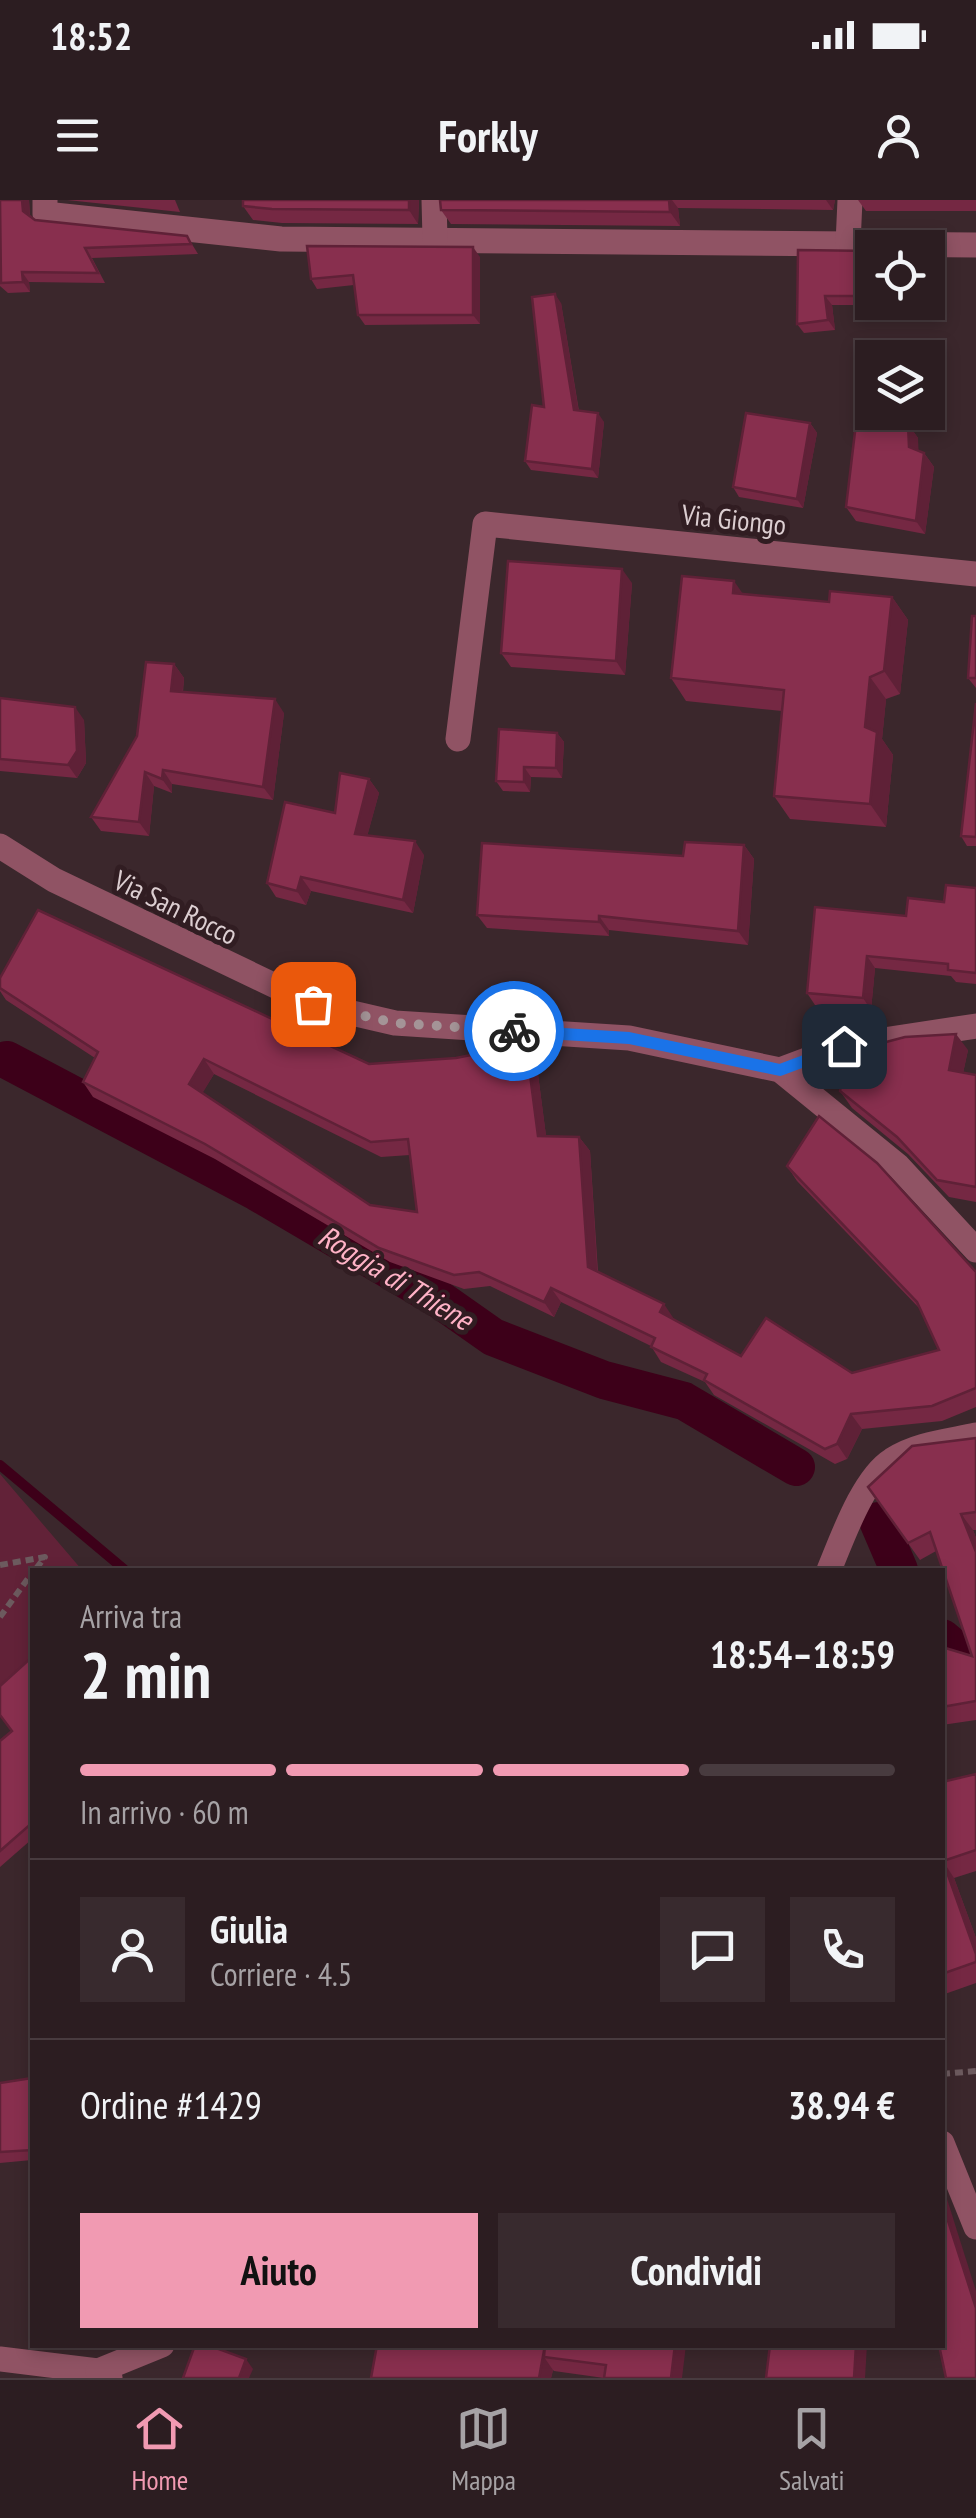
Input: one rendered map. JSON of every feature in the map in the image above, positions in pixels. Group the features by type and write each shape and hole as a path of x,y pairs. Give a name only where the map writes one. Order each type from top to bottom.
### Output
{"street":[{"path":"45,200 45,214 240,235 976,246"},
{"path":"434,200 435,239"},
{"path":"848,244 850,200"},
{"name":"Via Giongo","path":"458,739 485,524 976,574"},
{"name":"Via San Rocco","path":"0,846 54,880 313,1004 395,1023 629,1038 780,1070 898,1166 976,1250"},
{"path":"780,1070 844,1046 976,1026"},
{"path":"830,1568 858,1504 890,1460 927,1445 976,1435"},
{"path":"945,2150 976,2227"},
{"path":"0,2360 104,2375 156,2348"}],"path":[{"path":"0,1565 45,1557 37,1568"},
{"path":"0,1616 30,1577"},
{"path":"945,2074 976,2071"}],"shaded area":[{"path":"0,1474 80,1568 30,1568 30,1676 0,1702"}],"building":[{"path":"0,200 22,200 23,211 35,220 187,236 191,244 85,248 98,273 22,272 23,282 1,283"},
{"path":"243,200 409,200 409,210 272,209 243,206"},
{"path":"440,200 669,200 670,212 441,210"},
{"path":"307,246 473,247 473,315 358,315 353,275 311,279"},
{"path":"798,250 855,251 855,296 825,296 828,320 797,324"},
{"path":"555,294 574,410 598,413 592,469 525,461 532,405 544,407 532,297"},
{"path":"746,413 810,423 797,499 733,487"},
{"path":"855,430 908,430 909,447 924,453 916,521 846,507"},
{"path":"508,561 622,569 616,661 501,653"},
{"path":"682,576 734,581 733,593 829,602 830,591 892,597 884,671 870,677 865,727 877,732 870,804 774,796 784,690 671,678"},
{"path":"972,616 976,616 976,678 968,678"},
{"path":"146,662 174,664 171,691 275,699 263,787 163,770 162,779 145,772 139,822 91,817 137,736"},
{"path":"0,698 75,707 77,751 68,765 0,759"},
{"path":"976,703 976,837 961,836"},
{"path":"499,729 557,733 556,768 524,767 524,782 496,781"},
{"path":"340,773 369,779 355,834 415,841 403,900 301,877 297,891 267,883 285,802 335,813"},
{"path":"685,842 744,845 738,931 599,916 599,922 477,915 482,843 683,856"},
{"path":"946,885 976,888 976,973 948,970 948,964 867,956 863,998 807,993 815,907 906,916 908,898 944,902"},
{"path":"38,910 369,1064 456,1058 526,1044 538,1136 579,1137 588,1267 664,1304 660,1312 741,1356 766,1318 852,1373 939,1350 917,1302 787,1166 819,1116 877,1163 976,1272 976,1388 932,1406 851,1414 837,1444 825,1449 704,1380 707,1374 651,1347 655,1338 551,1288 544,1302 479,1272 454,1275 379,1248 205,1144 83,1082 98,1052 0,988 0,978","holes":["204,1059 371,1142 408,1139 417,1212 370,1205 189,1084"]},
{"path":"956,1034 949,1070 976,1075 976,1187 937,1180 897,1137 840,1091 848,1052 905,1037"},
{"path":"976,1438 976,1512 961,1514 976,1552 976,1701 945,1706 945,1648 972,1656 930,1532 908,1543 868,1487 912,1446"},
{"path":"30,1659 30,1825 0,1851 0,1741 12,1731 0,1715 0,1686"},
{"path":"976,1774 976,1850 945,1860 945,1781"},
{"path":"945,1867 976,1954 976,1962 945,1973"},
{"path":"30,2078 30,2150 0,2152 0,2083"},
{"path":"945,2211 976,2308 976,2378 946,2378 940,2348 945,2348"},
{"path":"194,2348 216,2348 246,2359 239,2378 183,2378"},
{"path":"376,2348 544,2348 539,2378 371,2378"},
{"path":"545,2348 675,2348 671,2378 604,2378 606,2365 544,2357"},
{"path":"770,2348 856,2348 854,2378 766,2378"}],"waterway":[{"name":"Roggia di Thiene","path":"7,1060 257,1192 439,1299 493,1337 604,1380 684,1401 796,1467"},
{"path":"0,1465 123,1568"},
{"name":"Roggia di Thiene","path":"878,1521 898,1568"},
{"name":"Roggia di Thiene","path":"945,1641 962,1655 976,1657"}],"way so far":[{"path":"313,1004 395,1023 514,1031"}],"route":[{"path":"514,1031 629,1038 780,1070 802,1058 844,1046"}]}
